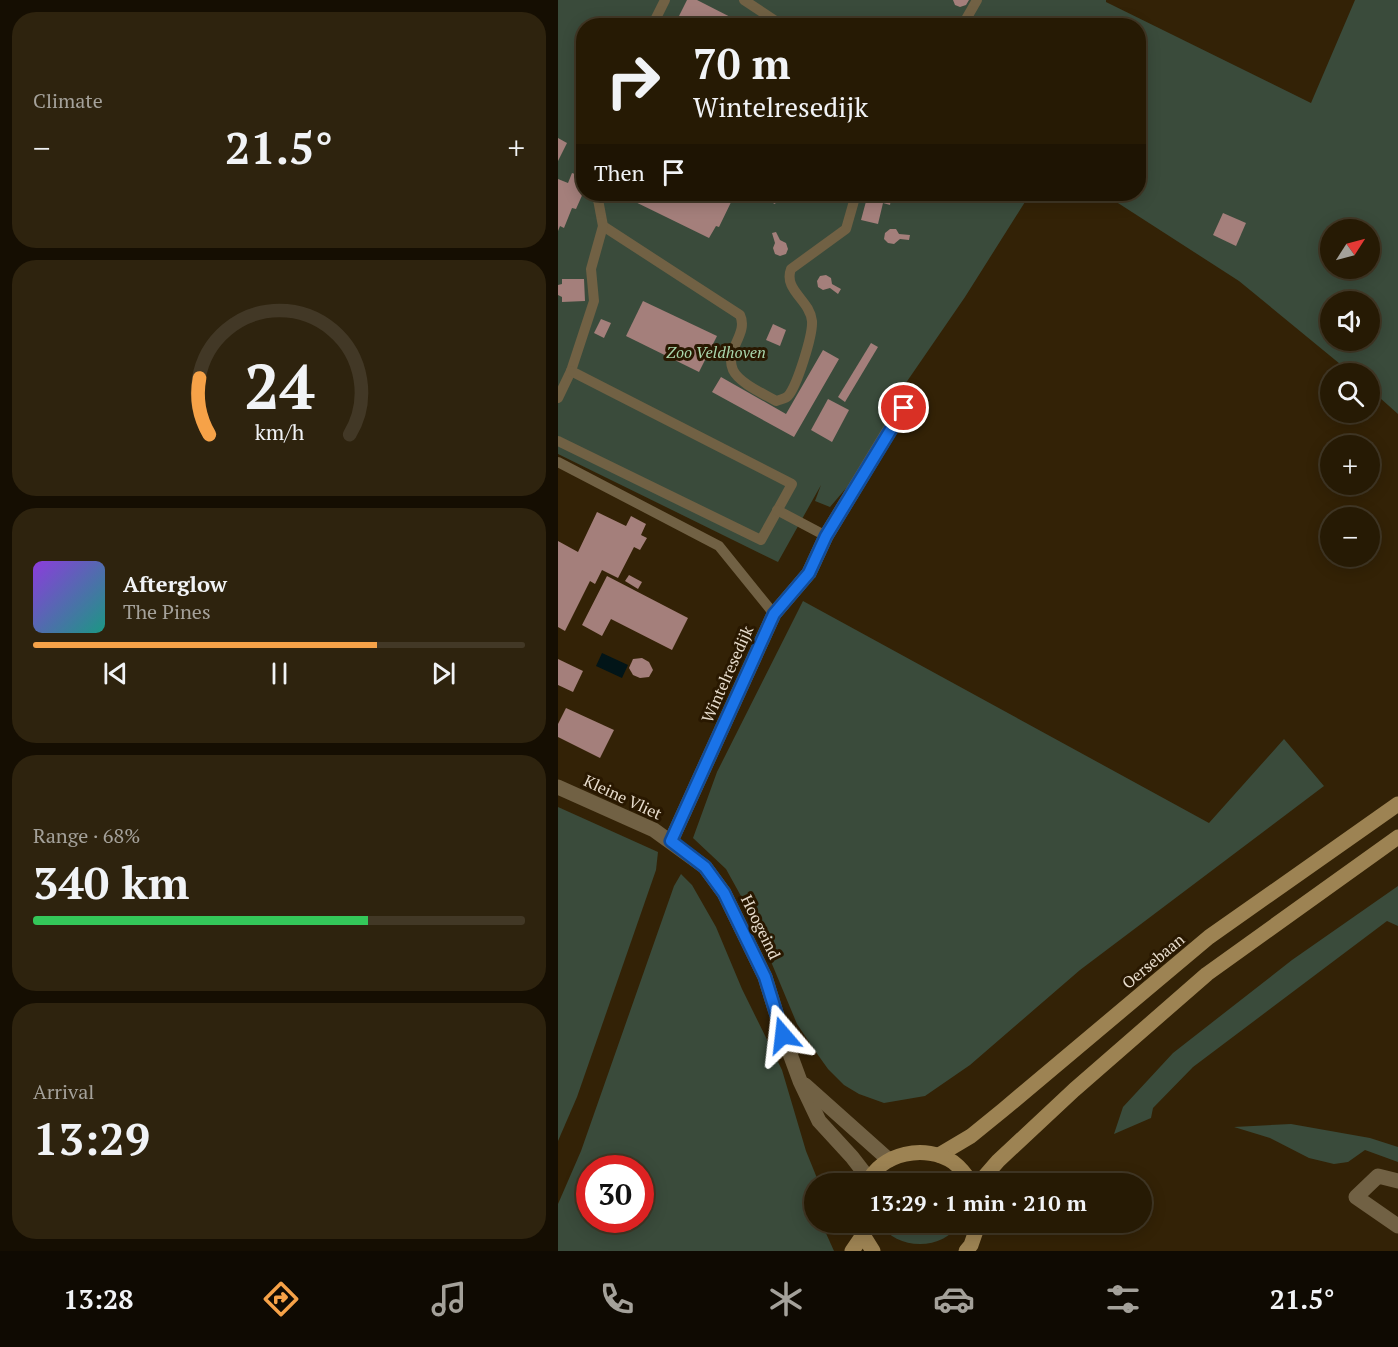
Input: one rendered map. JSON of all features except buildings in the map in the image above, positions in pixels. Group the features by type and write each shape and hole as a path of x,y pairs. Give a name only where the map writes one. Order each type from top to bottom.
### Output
{"main road":[{"name":"Oersebaan","path":"939,1155 971,1136 1004,1110 1209,937 1398,804"},
{"path":"988,1173 1074,1090 1207,974 1398,837"},
{"path":"876,1173 889,1160 905,1154 922,1152 939,1155 954,1163 965,1173"},
{"path":"852,1251 860,1233"},
{"path":"864,1233 873,1251"},
{"path":"971,1249 976,1233"}],"street":[{"name":"Wintelresedijk","path":"671,841 774,614 809,573 826,536 904,408"},
{"name":"Kleine Vliet","path":"558,787 654,830 671,841"},
{"name":"Hoogeind","path":"671,841 705,867 724,893 765,977 783,1035 819,1121 852,1157 863,1173"},
{"name":"Hoogeind","path":"801,1082 889,1160"},
{"path":"1398,1181 1378,1176 1356,1197 1398,1226"}],"lane":[{"path":"656,18 665,0"},
{"path":"744,0 771,18"},
{"path":"967,18 977,0"},
{"path":"558,398 571,371 594,301 591,269 603,226 598,201"},
{"path":"603,226 740,315 743,329 731,356 733,370 747,384 776,401 786,398 801,372 812,322 806,305 790,285 789,274 791,269 846,229 854,201"},
{"path":"558,441 761,540 792,484 571,371"},
{"path":"558,462 719,546 774,614"},
{"path":"777,510 826,536"}],"green space":[{"name":"Zoo Veldhoven","path":"558,0 1106,0 1138,18 576,18 576,201 1026,201 965,297 899,393 871,459 830,507 815,501 821,485 778,562 558,454"},
{"name":"Zoo Veldhoven","path":"1355,0 1398,0 1398,414 1380,398 1380,363 1339,363 1324,351 1380,351 1380,291 1320,291 1320,348 1239,281 1115,201 1146,201 1146,22 1311,103"},
{"path":"803,601 1209,823 1284,739 1324,786 1080,970 970,1065 925,1096 884,1103 859,1094 844,1085 828,1069 797,1024 752,916 726,869 693,838 717,772"},
{"path":"558,807 658,852 656,870 577,1097 558,1141"},
{"path":"681,874 692,885 716,927 742,989 782,1070 806,1151 815,1173 804,1173 804,1233 826,1233 834,1251 558,1251 558,1204 576,1163 576,1233 654,1233 654,1155 579,1155 674,886"},
{"path":"1398,886 1398,926 1387,921 1193,1067 1153,1108 1151,1118 1114,1134 1123,1107 1173,1053 1292,960"},
{"path":"1291,1124 1370,1138 1398,1147 1398,1162 1365,1150 1348,1162 1334,1164 1309,1158 1270,1138 1234,1127"},
{"path":"888,1233 951,1233 932,1243 908,1243"}],"shaded area":[{"path":"602,653 628,665 622,678 596,666"}],"route":[{"path":"783,1035 765,977 724,893 705,867 671,841 774,614 809,573 826,536 904,408"}]}
